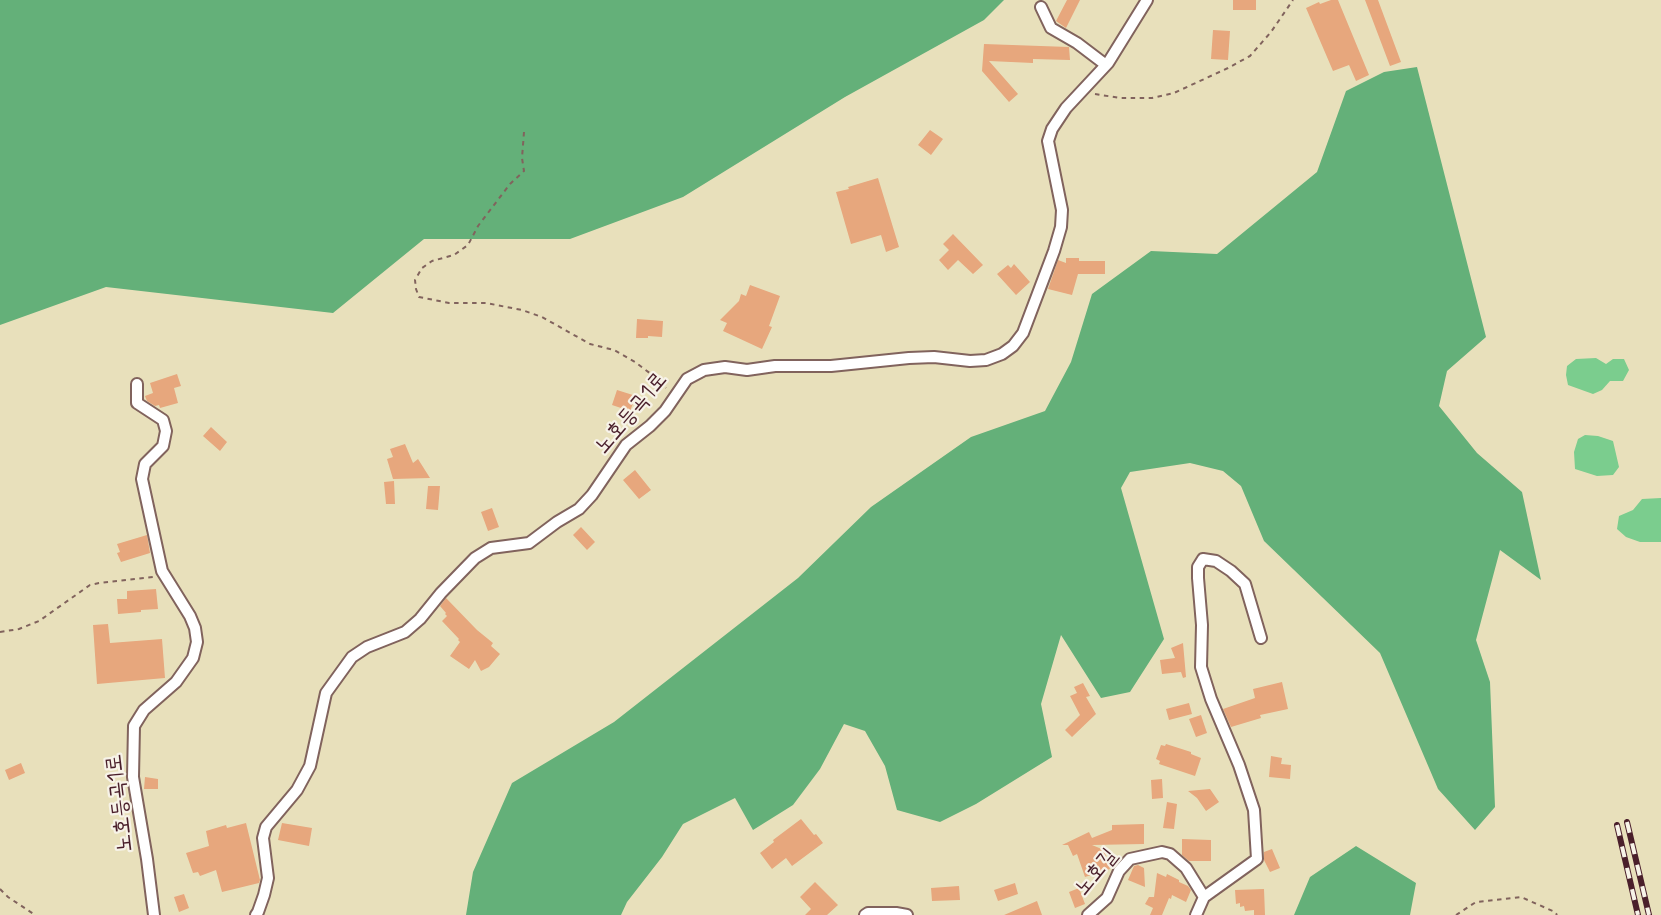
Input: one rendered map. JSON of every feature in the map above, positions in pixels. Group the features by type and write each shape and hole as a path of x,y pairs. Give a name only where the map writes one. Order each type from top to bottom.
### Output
{"street":[{"name":"노호등곡1로","path":"256,915 268,878 263,838 267,827 297,790 310,766 326,693 352,657 367,647 405,632 420,619 441,593 475,558 491,548 530,543 557,522 579,509 592,495 626,445 665,411 687,379 704,370 725,368 747,370 775,366 831,366 934,357 970,362 986,360 1002,354 1013,346 1023,333 1061,227 1062,210 1048,141 1052,129 1065,108 1106,65 1147,0"},
{"path":"1041,7 1052,28 1106,65"},
{"name":"노호등곡1로","path":"137,384 137,403 163,420 166,431 163,446 145,464 141,479 162,571 190,616 197,642 193,658 176,682 144,710 134,726 133,777 154,915"},
{"path":"1196,915 1204,897 1257,859 1254,810 1201,667 1202,625 1198,567 1203,559 1216,561 1245,584 1261,638"},
{"name":"노호길","path":"1088,915 1107,898 1119,871 1130,859 1162,852 1170,854 1186,868 1204,897"},
{"path":"865,915 868,913 907,915"}],"path":[{"path":"1081,92 1120,98 1152,98 1174,93 1250,56 1271,32 1293,0"},
{"path":"524,132 522,158 524,171 510,184 478,225 468,246 454,255 432,261 422,268 415,280 419,297 449,303 486,303 522,310 542,317 590,344 614,350 635,362 655,377 674,396"},
{"path":"0,632 19,629 39,621 90,585 165,576"},
{"path":"0,889 35,915"},
{"path":"1456,915 1476,902 1521,897 1557,915"}],"green space":[{"path":"0,0 1004,0 984,20 845,97 683,197 570,239 424,239 333,313 106,287 0,325"},
{"path":"1417,67 1486,337 1447,371 1439,406 1477,453 1522,492 1541,580 1500,550 1476,640 1490,682 1495,807 1475,830 1438,789 1380,653 1264,541 1241,486 1223,471 1190,463 1130,472 1121,488 1164,639 1130,692 1101,698 1061,635 1041,704 1052,757 976,804 940,822 897,810 885,766 865,731 844,724 820,769 793,805 753,830 735,798 683,824 662,857 627,902 621,915 466,915 473,872 512,783 614,722 798,578 871,507 971,437 1045,411 1071,362 1092,294 1151,251 1217,254 1317,172 1346,91 1384,72"},
{"path":"1596,358 1606,364 1613,359 1624,359 1629,370 1623,381 1610,381 1602,390 1593,394 1568,385 1567,366 1576,359"},
{"path":"1585,435 1613,441 1619,467 1613,475 1597,476 1575,469 1574,452 1578,439"},
{"path":"1661,498 1661,542 1640,542 1626,537 1617,529 1619,516 1633,510 1642,499"},
{"path":"1356,846 1416,883 1410,915 1294,915 1310,877"}],"building":[{"path":"1067,0 1080,0 1066,28 1056,21"},
{"path":"1233,0 1256,0 1256,10 1233,10"},
{"path":"1338,0 1369,75 1356,81 1349,65 1333,71 1306,8"},
{"path":"1365,0 1378,0 1401,62 1390,66"},
{"path":"1213,30 1230,31 1228,60 1211,59"},
{"path":"984,44 1069,47 1070,60 1033,59 1033,63 989,61 1018,94 1009,102 982,71"},
{"path":"930,130 943,139 931,155 918,145"},
{"path":"878,178 899,247 886,252 881,235 851,244 836,192"},
{"path":"953,234 983,265 973,274 958,260 948,270 939,260 949,250 943,244"},
{"path":"1066,258 1079,258 1079,261 1105,261 1105,274 1078,274 1072,295 1048,289 1058,260 1066,263"},
{"path":"1014,264 1030,282 1016,295 997,274 1008,265 1011,268"},
{"path":"750,285 780,296 769,326 772,327 762,349 723,331 727,323 720,320 739,301 741,294 746,296"},
{"path":"637,319 663,321 662,337 636,338"},
{"path":"177,374 181,386 174,388 178,403 160,408 159,405 155,406 147,401 145,396 153,393 150,383"},
{"path":"617,390 636,396 630,411 612,405"},
{"path":"211,427 227,442 220,451 203,436"},
{"path":"405,444 413,463 418,459 430,478 393,479 387,459 393,457 390,449"},
{"path":"635,470 651,490 639,499 623,480"},
{"path":"394,481 395,504 386,504 384,482"},
{"path":"428,486 440,486 438,510 426,509"},
{"path":"492,508 499,527 488,531 481,512"},
{"path":"581,527 595,542 587,550 573,535"},
{"path":"147,535 150,553 121,562 117,553 120,552 117,544"},
{"path":"156,589 158,609 118,614 117,599 127,599 127,591"},
{"path":"446,598 493,643 491,646 500,654 489,667 481,671 475,660 469,669 450,656 460,642 442,621 447,616 440,606"},
{"path":"108,624 110,643 162,639 165,678 97,684 93,625"},
{"path":"1183,643 1186,677 1183,678 1181,672 1162,674 1160,660 1175,658 1171,648"},
{"path":"1282,682 1288,709 1260,715 1261,718 1231,727 1223,709 1255,698 1253,689"},
{"path":"1083,683 1090,696 1086,697 1096,714 1072,737 1065,730 1080,715 1070,696 1077,693 1074,687"},
{"path":"1189,703 1192,714 1169,720 1166,709"},
{"path":"1201,715 1207,733 1196,737 1189,719"},
{"path":"1166,744 1191,752 1201,758 1195,776 1159,764 1160,761 1156,759 1161,745"},
{"path":"1271,756 1282,758 1281,764 1291,765 1290,779 1269,777"},
{"path":"21,763 25,773 9,780 5,770"},
{"path":"145,777 158,779 158,789 144,789"},
{"path":"1162,779 1163,798 1152,799 1151,780"},
{"path":"1210,789 1219,802 1206,811 1197,798 1188,791"},
{"path":"1167,802 1177,804 1174,829 1163,828"},
{"path":"801,819 823,843 792,866 786,858 772,869 760,853"},
{"path":"246,823 259,883 222,892 216,870 200,876 198,872 193,873 186,853 209,846 206,831 226,825 227,828"},
{"path":"282,823 312,828 309,846 278,840"},
{"path":"1144,824 1144,844 1092,845 1104,850 1110,869 1085,877 1077,854 1073,856 1068,845 1062,845 1089,832 1092,838 1112,830 1112,825"},
{"path":"1182,839 1211,840 1211,861 1189,861 1182,855"},
{"path":"1272,849 1280,868 1270,872 1264,860 1264,852"},
{"path":"1134,866 1144,868 1145,887 1128,880"},
{"path":"1157,873 1166,877 1167,874 1179,880 1191,890 1186,902 1172,895 1162,915 1150,915 1153,908 1145,904 1149,897 1154,897"},
{"path":"815,882 838,905 827,915 805,915 811,909 800,897"},
{"path":"1015,883 1018,894 998,901 994,890"},
{"path":"959,886 960,900 932,901 931,888"},
{"path":"1079,888 1085,904 1075,908 1069,892"},
{"path":"1264,889 1265,915 1254,915 1254,910 1245,911 1244,906 1240,907 1240,903 1236,904 1235,890"},
{"path":"184,894 189,908 179,912 174,897"},
{"path":"1037,901 1042,915 1004,915"}],"railway":[{"path":"1627,822 1649,915"},
{"path":"1617,825 1638,915"}]}
